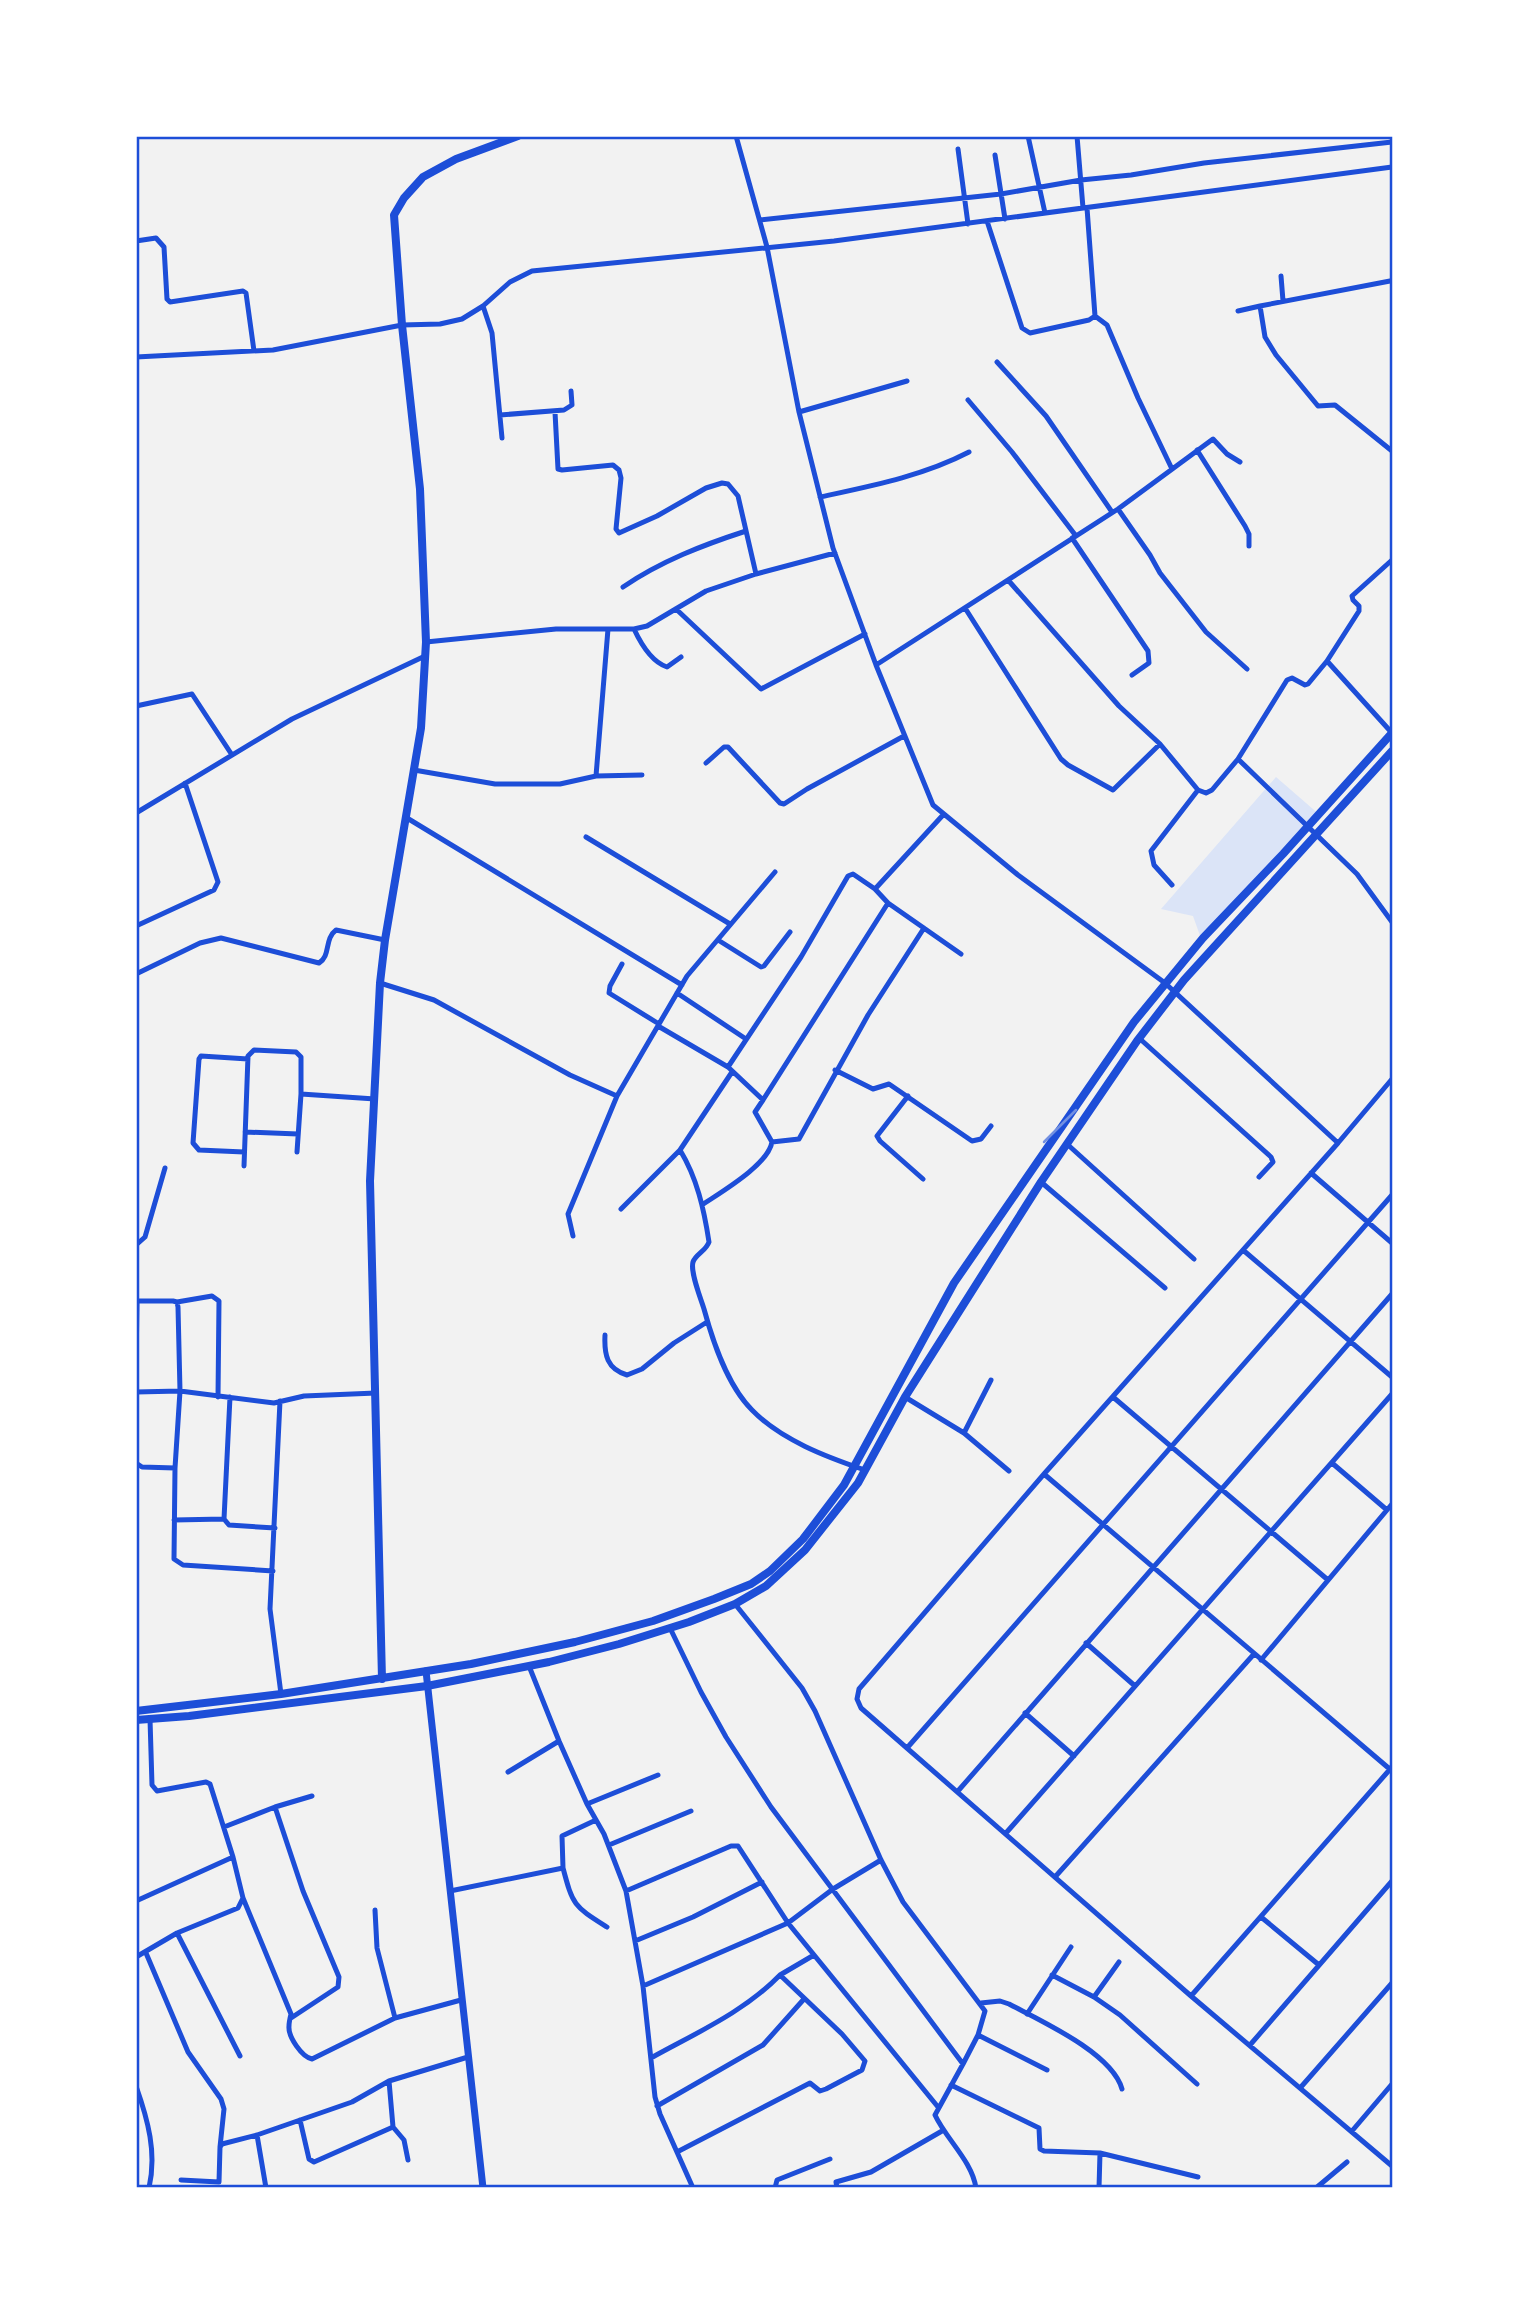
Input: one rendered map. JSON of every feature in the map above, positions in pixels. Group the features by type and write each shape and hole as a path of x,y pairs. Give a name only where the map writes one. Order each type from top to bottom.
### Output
{"main road":[{"path":"383,1690 370,1181 380,984 421,728 426,642 420,489 394,223 398,206 423,177 456,159 517,136"},
{"path":"136,1711 281,1694 471,1664 575,1642 653,1620 751,1584 778,1564 803,1539 844,1485 954,1283 1134,1022 1203,938 1392,733"},
{"path":"136,1720 427,1686 529,1666 619,1644 670,1628 735,1604 766,1586 798,1558 846,1501 905,1398 1041,1182 1139,1038 1174,992 1392,751"}],"street":[{"path":"736,136 767,247 799,412 835,553 876,665 933,805 1018,875 1165,983 1338,1143"},
{"path":"1028,136 1045,213"},
{"path":"1077,136 1095,316 1107,325 1172,469"},
{"path":"760,220 1002,194 1204,163 1392,142"},
{"path":"958,149 968,224"},
{"path":"995,155 1005,219"},
{"path":"136,357 272,350 402,326 440,324 461,319 483,306 510,282 532,271 834,241 1392,167"},
{"path":"987,221 1025,332 1078,323 1095,316"},
{"path":"136,241 156,238 164,247 167,299 170,302 243,291 246,293 254,351"},
{"path":"1281,276 1283,300"},
{"path":"1238,311 1390,281"},
{"path":"483,306 492,333 502,438"},
{"path":"1260,306 1265,337 1276,355 1318,406 1335,405 1392,450"},
{"path":"997,362 1046,416 1206,632 1247,669"},
{"path":"799,412 907,381"},
{"path":"500,415 555,412 571,406 571,391"},
{"path":"968,400 1012,452 1074,537 1148,650 1149,663 1132,675"},
{"path":"555,412 558,469 613,465 619,470 621,478 616,529 619,533 657,516 706,488 728,484 738,496 755,574"},
{"path":"876,665 1115,510 1215,439 1227,454 1241,462"},
{"path":"1197,450 1245,526 1249,534 1249,546"},
{"path":"820,497 869,487 941,466 968,452"},
{"path":"623,587 638,576 697,546 746,531"},
{"path":"426,642 555,629 634,629 647,626 706,591 755,574 835,553"},
{"path":"1008,580 1119,706 1160,744 1198,790 1206,793 1212,790 1238,759 1287,680 1292,678 1308,684 1327,661 1359,611 1359,606 1352,596 1392,560"},
{"path":"965,608 1061,759 1068,765 1113,790 1160,744"},
{"path":"676,609 761,689 865,634"},
{"path":"596,776 608,629"},
{"path":"634,629 641,644 662,666 667,667 681,657"},
{"path":"136,813 292,719 425,656"},
{"path":"1327,661 1392,733"},
{"path":"136,706 192,694 232,755"},
{"path":"706,763 727,747 780,803 784,804 904,736"},
{"path":"1238,759 1357,874 1392,922"},
{"path":"414,770 495,783 560,784 596,776 642,775"},
{"path":"136,926 214,890 218,882 185,783"},
{"path":"1172,885 1154,865 1151,851 1198,790"},
{"path":"875,889 943,815"},
{"path":"407,818 682,985"},
{"path":"586,837 730,924"},
{"path":"573,1236 568,1214 617,1096 682,985 775,872"},
{"path":"621,1209 680,1150 746,1039 801,957 848,876 853,874 875,889 888,903 961,954"},
{"path":"702,1205 737,1181 771,1150 772,1142 755,1112 888,903"},
{"path":"772,1142 799,1139 835,1070 924,928"},
{"path":"136,974 200,943 221,938 318,963 325,958 329,938 336,930 385,940"},
{"path":"718,940 761,967 790,932"},
{"path":"622,964 608,991 730,1070 763,1100"},
{"path":"380,984 434,1000 570,1075 617,1096"},
{"path":"677,993 746,1039"},
{"path":"1139,1038 1271,1157 1273,1162 1259,1177"},
{"path":"244,1166 248,1059 250,1052 254,1050 296,1052 301,1057 297,1152"},
{"path":"244,1152 199,1150 193,1143 199,1059 201,1056 248,1059"},
{"path":"835,1070 873,1089 887,1083 972,1141 981,1139 991,1126"},
{"path":"1392,1079 1044,1474 859,1689 857,1699 861,1708 1392,2166"},
{"path":"301,1094 375,1099"},
{"path":"908,1096 877,1136 923,1179"},
{"path":"245,1132 298,1134"},
{"path":"1066,1144 1194,1259"},
{"path":"680,1150 692,1169 709,1242 707,1248 695,1258 692,1268 707,1322 728,1373 751,1409 764,1421 809,1447 865,1470"},
{"path":"136,1245 145,1237 165,1168"},
{"path":"1311,1174 1392,1243"},
{"path":"1041,1182 1165,1288"},
{"path":"907,1748 1392,1195"},
{"path":"1243,1250 1392,1377"},
{"path":"958,1791 1392,1294"},
{"path":"136,1368 137,1300 177,1302 212,1296 219,1301 218,1397"},
{"path":"177,1302 180,1391 175,1468 174,1559 183,1565 273,1571"},
{"path":"605,1335 605,1356 610,1366 627,1375 642,1369 674,1343 707,1322"},
{"path":"964,1433 990,1380"},
{"path":"136,1392 180,1391 264,1402 280,1402 304,1396 376,1394"},
{"path":"1006,1833 1392,1394"},
{"path":"230,1397 224,1519 229,1525 275,1528"},
{"path":"1113,1397 1328,1580"},
{"path":"905,1398 964,1433 1009,1471"},
{"path":"280,1402 270,1609 281,1694"},
{"path":"136,1463 142,1467 175,1468"},
{"path":"1332,1463 1387,1510"},
{"path":"1044,1474 1392,1769 1192,1996"},
{"path":"1261,1660 1392,1504"},
{"path":"174,1520 224,1519"},
{"path":"735,1604 808,1700 903,1902 985,2011 978,2035 934,2115 974,2177 976,2188"},
{"path":"670,1628 726,1737 771,1807 963,2064"},
{"path":"1086,1643 1135,1686"},
{"path":"1055,1877 1254,1654"},
{"path":"529,1666 587,1804 609,1845 626,1891 643,1986 657,2106 693,2188"},
{"path":"426,1671 483,2188"},
{"path":"1025,1713 1074,1756"},
{"path":"150,1719 152,1785 157,1791 206,1782 210,1784 243,1898 291,2014 290,2032 303,2056 312,2059 395,2018 461,2000"},
{"path":"508,1772 559,1741"},
{"path":"587,1804 658,1775"},
{"path":"224,1827 312,1796"},
{"path":"275,1807 303,1891 339,1977 338,1987 291,2018"},
{"path":"609,1845 691,1811"},
{"path":"596,1820 562,1836 562,1868 571,1900 607,1927"},
{"path":"626,1891 735,1846 742,1849 788,1923 938,2107"},
{"path":"136,1901 233,1857"},
{"path":"643,1986 788,1923 834,1889 881,1860"},
{"path":"450,1891 562,1868"},
{"path":"1250,2045 1392,1881"},
{"path":"635,1941 701,1913 762,1882"},
{"path":"136,1957 177,1933 238,1908 243,1898"},
{"path":"375,1910 377,1948 395,2018"},
{"path":"1261,1917 1319,1965"},
{"path":"177,1933 240,2056"},
{"path":"1027,2014 1071,1947"},
{"path":"146,1953 188,2052 224,2109 220,2147 221,2179 219,2182 181,2180"},
{"path":"651,2058 737,2010 780,1975 814,1955"},
{"path":"1094,1997 1119,1962"},
{"path":"677,2152 810,2083 822,2091 862,2070 865,2061 856,2049 780,1975"},
{"path":"1052,1975 1094,1997 1120,2015 1197,2084"},
{"path":"1301,2087 1392,1983"},
{"path":"657,2106 763,2045 804,1999"},
{"path":"981,2003 1000,2001 1088,2048 1115,2072 1122,2089"},
{"path":"978,2035 1047,2070"},
{"path":"220,2147 222,2144 257,2135 352,2102 389,2081 468,2057"},
{"path":"389,2081 393,2127 404,2140 408,2160"},
{"path":"1352,2130 1392,2084"},
{"path":"951,2085 1040,2128 1040,2148 1044,2151 1100,2153 1198,2177"},
{"path":"136,2086 152,2145 154,2168 149,2188"},
{"path":"300,2120 309,2159 314,2162 393,2127"},
{"path":"837,2188 836,2182 871,2172 942,2131"},
{"path":"257,2135 266,2188"},
{"path":"1099,2188 1100,2153"},
{"path":"775,2188 777,2180 830,2159"},
{"path":"1316,2188 1346,2162"}],"shaded area":[{"path":"1276,777 1321,816 1203,944 1193,916 1161,909"}],"railway":[{"path":"1044,1142 1076,1110"}]}
